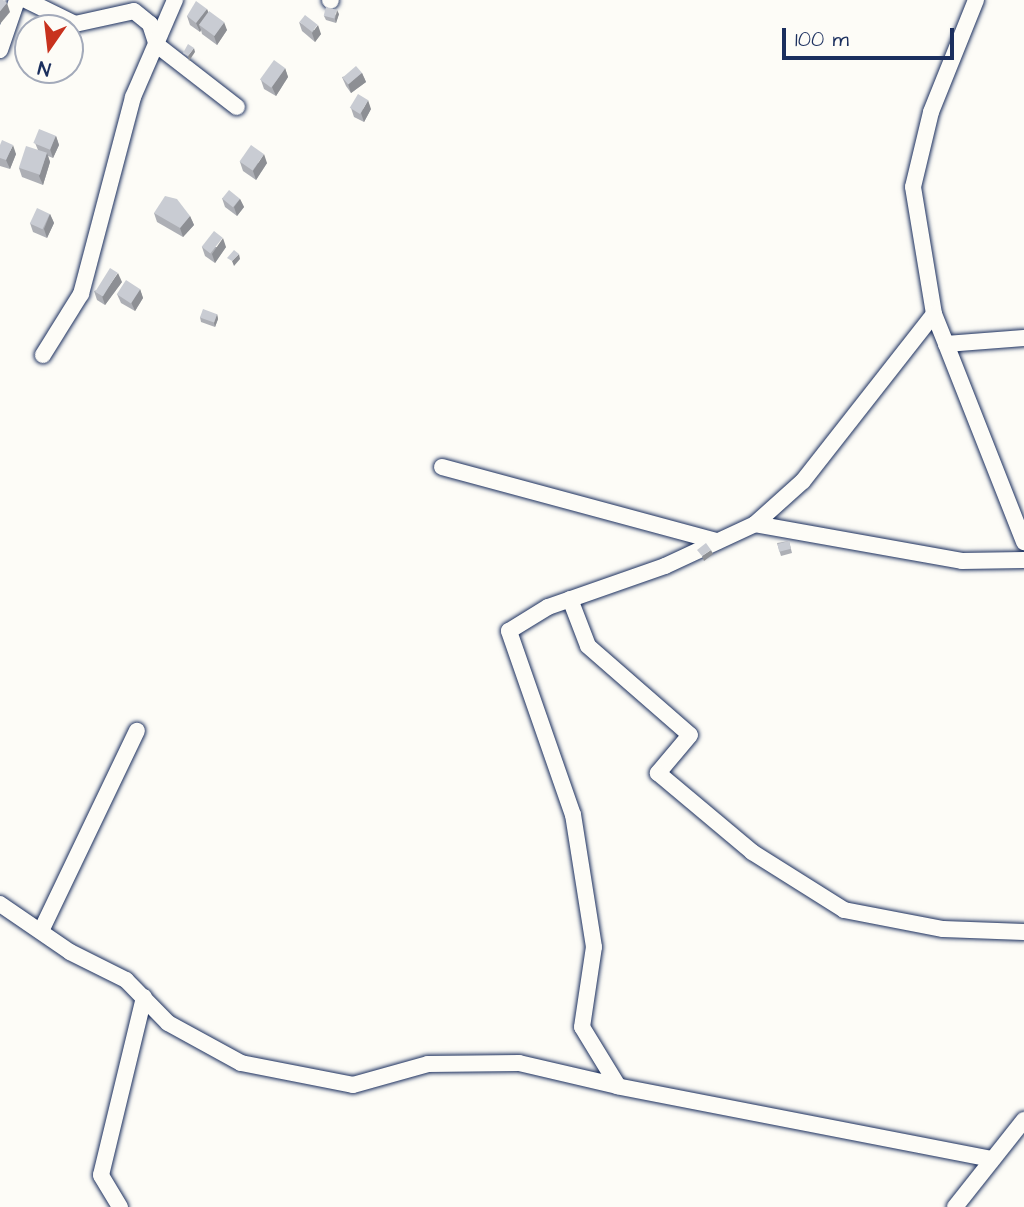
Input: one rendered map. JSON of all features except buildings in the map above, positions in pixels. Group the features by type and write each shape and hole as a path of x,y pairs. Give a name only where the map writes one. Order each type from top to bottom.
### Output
{"street":[{"path":"0,50 17,0"},
{"path":"26,0 75,24 134,11 150,24 157,45 237,107"},
{"path":"43,355 82,294 133,97 175,0"},
{"path":"976,0 931,112 914,187 934,314 1024,542"},
{"path":"618,1086 582,1027 594,947 573,815 509,631 570,599 755,524 803,481 934,314"},
{"path":"946,344 1024,338"},
{"path":"442,467 717,541"},
{"path":"755,524 962,561 1024,560"},
{"path":"570,599 592,651 690,735 658,773 752,852 844,910 943,929 1024,932"},
{"path":"41,931 137,731"},
{"path":"0,904 41,931 127,980 168,1023 241,1063 344,1085 428,1064 519,1063 618,1086 992,1159"},
{"path":"120,1207 101,1175 144,997"},
{"path":"977,1207 960,1201 1024,1120"}]}
